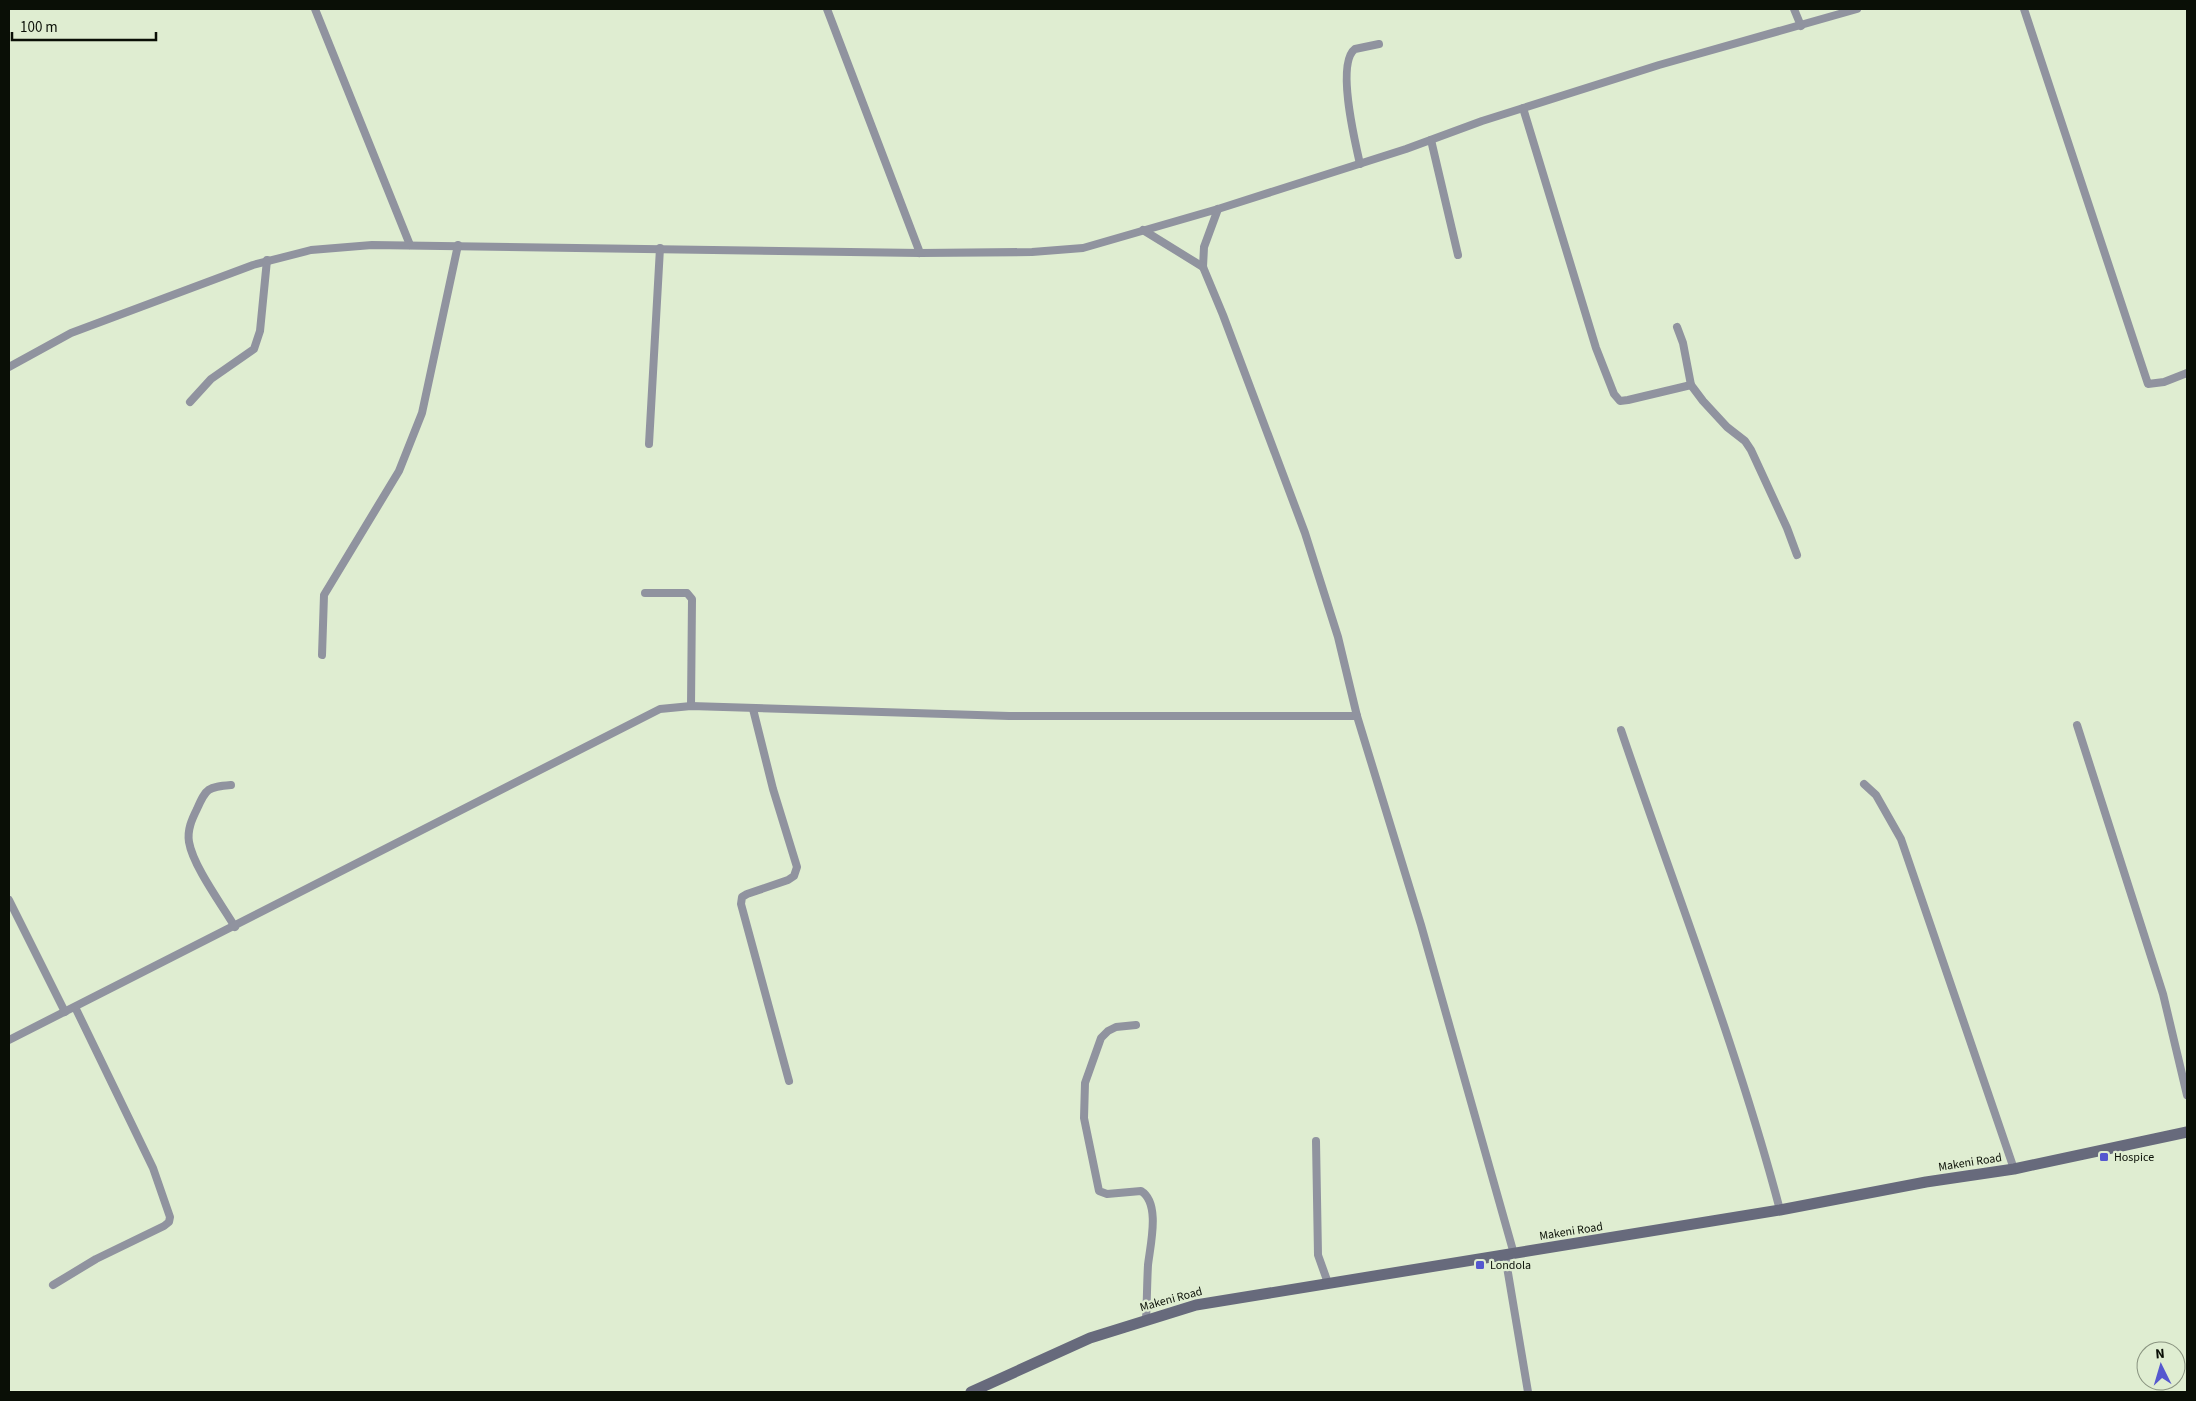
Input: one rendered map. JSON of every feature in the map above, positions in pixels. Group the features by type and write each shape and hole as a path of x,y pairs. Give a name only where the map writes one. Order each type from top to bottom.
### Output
{"main road":[{"name":"Makeni Road","path":"971,1392 1090,1338 1196,1305 1780,1210 1926,1182 2014,1169 2187,1132"}],"street":[{"path":"315,9 410,245"},
{"path":"826,9 920,253"},
{"path":"1794,9 1801,26"},
{"path":"9,367 71,333 267,260 310,250 338,247 410,245 920,253 1032,252 1083,248 1218,209 1360,164 1523,108 1659,66 1857,9"},
{"path":"2024,9 2148,384 2164,382 2187,373"},
{"path":"1360,164 1348,93 1348,59 1355,49 1378,44"},
{"path":"1523,108 1596,348 1614,394 1620,401 1691,385"},
{"path":"1431,140 1458,255"},
{"path":"1218,209 1204,247 1203,267 1224,315 1305,533 1338,637 1357,716 1423,935 1510,1255 1528,1392"},
{"path":"1143,230 1203,267"},
{"path":"322,655 324,594 399,471 422,413 458,245"},
{"path":"649,444 660,248"},
{"path":"190,402 211,379 254,349 260,331 267,260"},
{"path":"1676,327 1683,343 1691,385 1709,408 1749,446 1797,554"},
{"path":"645,593 687,593 692,599 691,706"},
{"path":"9,1040 235,927 660,709 691,706 1009,716 1357,716"},
{"path":"753,709 773,789 797,867 794,876 788,880 747,894 742,897 741,904 789,1081"},
{"path":"2077,725 2161,986 2187,1095"},
{"path":"1621,730 1670,876 1719,1008 1763,1146 1780,1210"},
{"path":"1864,784 1876,795 1902,840 2014,1169"},
{"path":"231,785 214,787 204,794 191,821 189,841 205,877 235,927"},
{"path":"9,900 65,1012"},
{"path":"54,1285 96,1259 164,1226 169,1222 170,1217 153,1168 74,1008"},
{"path":"1136,1025 1116,1027 1108,1031 1101,1038 1088,1069 1083,1103 1088,1144 1099,1191 1107,1194 1141,1191 1146,1196 1151,1208 1153,1228 1148,1265 1146,1319"},
{"path":"1316,1141 1318,1255 1328,1283"}],"place":[{"name":"Hospice","path":"2104,1157"},
{"name":"Londola","path":"1480,1265"}]}
